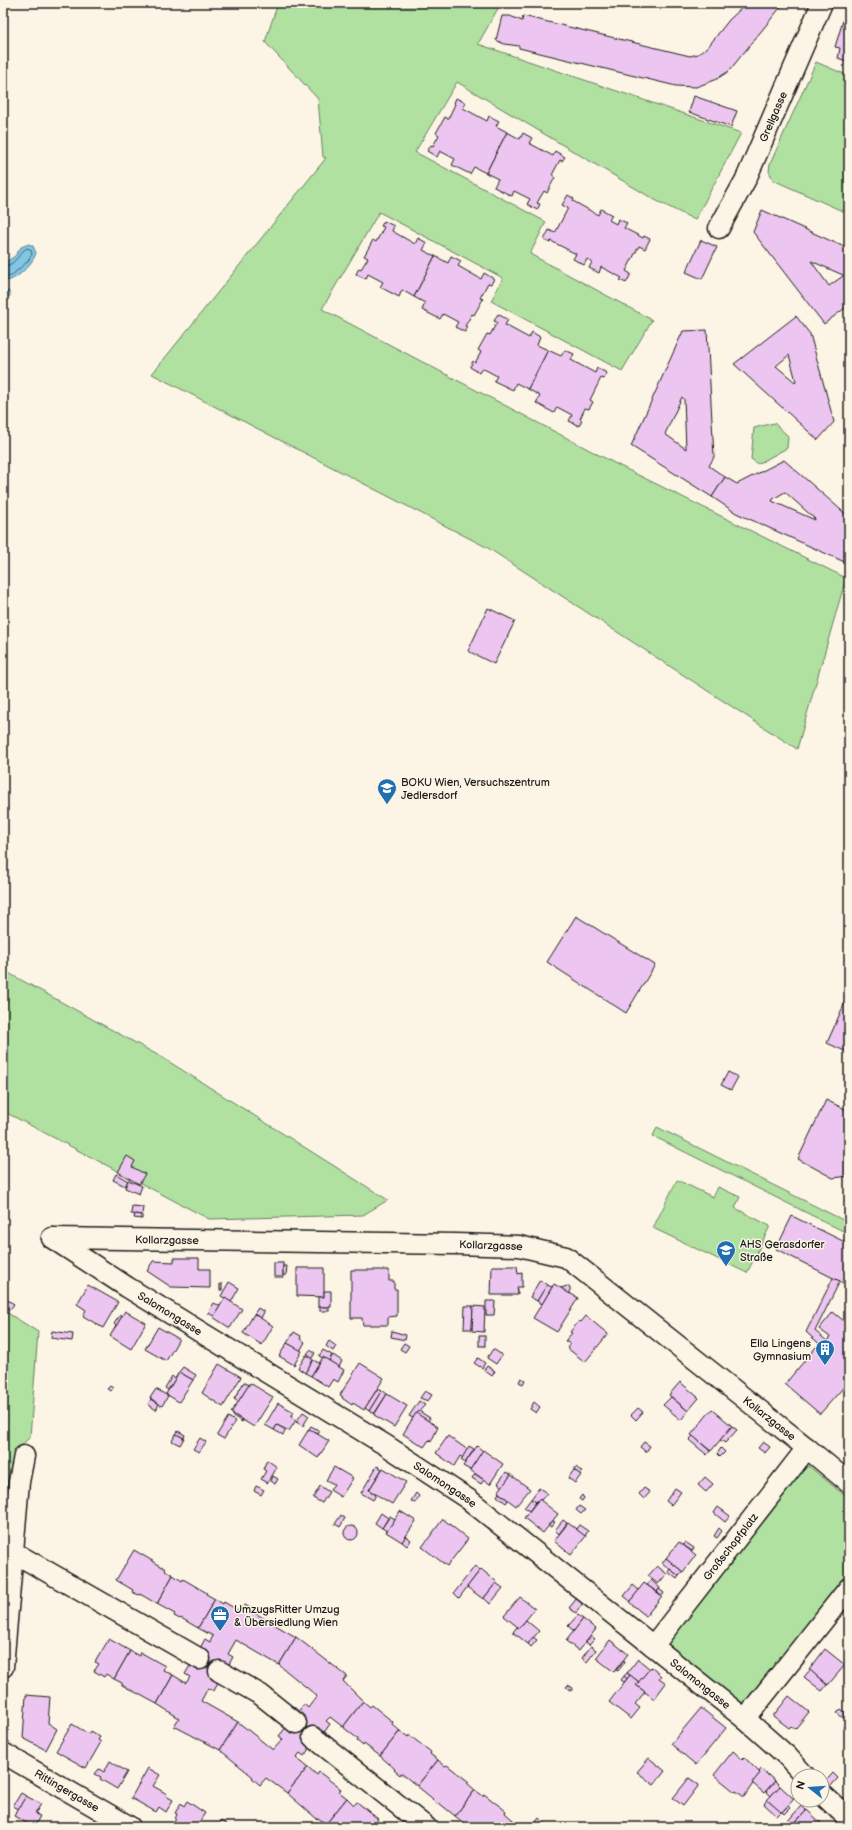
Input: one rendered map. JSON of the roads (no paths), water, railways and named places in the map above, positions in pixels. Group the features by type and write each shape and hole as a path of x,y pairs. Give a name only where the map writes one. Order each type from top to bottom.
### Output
{"street":[{"name":"Grellgasse","path":"719,228 746,179 822,3"},
{"name":"Kollarzgasse","path":"52,1238 519,1246 566,1257 849,1483"},
{"name":"Salomongasse","path":"52,1238 127,1287 387,1446 468,1499 745,1719 787,1756 798,1768"},
{"name":"Großschopfplatz","path":"653,1646 807,1448"},
{"path":"3,1668 19,1482 24,1456"},
{"path":"13,1552 200,1659"},
{"path":"745,1719 849,1588"},
{"path":"219,1670 261,1695 296,1723"},
{"path":"313,1737 426,1827"},
{"name":"Rittingergasse","path":"3,1753 130,1827"},
{"path":"830,1801 849,1819"}],"water":[{"path":"29,244 33,246 36,253 31,262 17,276 7,281 3,281 3,264 15,256 21,247"},
{"path":"3,287 10,293 10,296 3,300"}],"place":[{"name":"BOKU Wien, Versuchszentrum Jedlersdorf","path":"387,805"},
{"name":"AHS Gerasdorfer Straße","path":"726,1267"},
{"name":"Ella Lingens Gymnasium","path":"825,1366"},
{"name":"UmzugsRitter Umzug & Übersiedlung Wien","path":"220,1632"}]}
